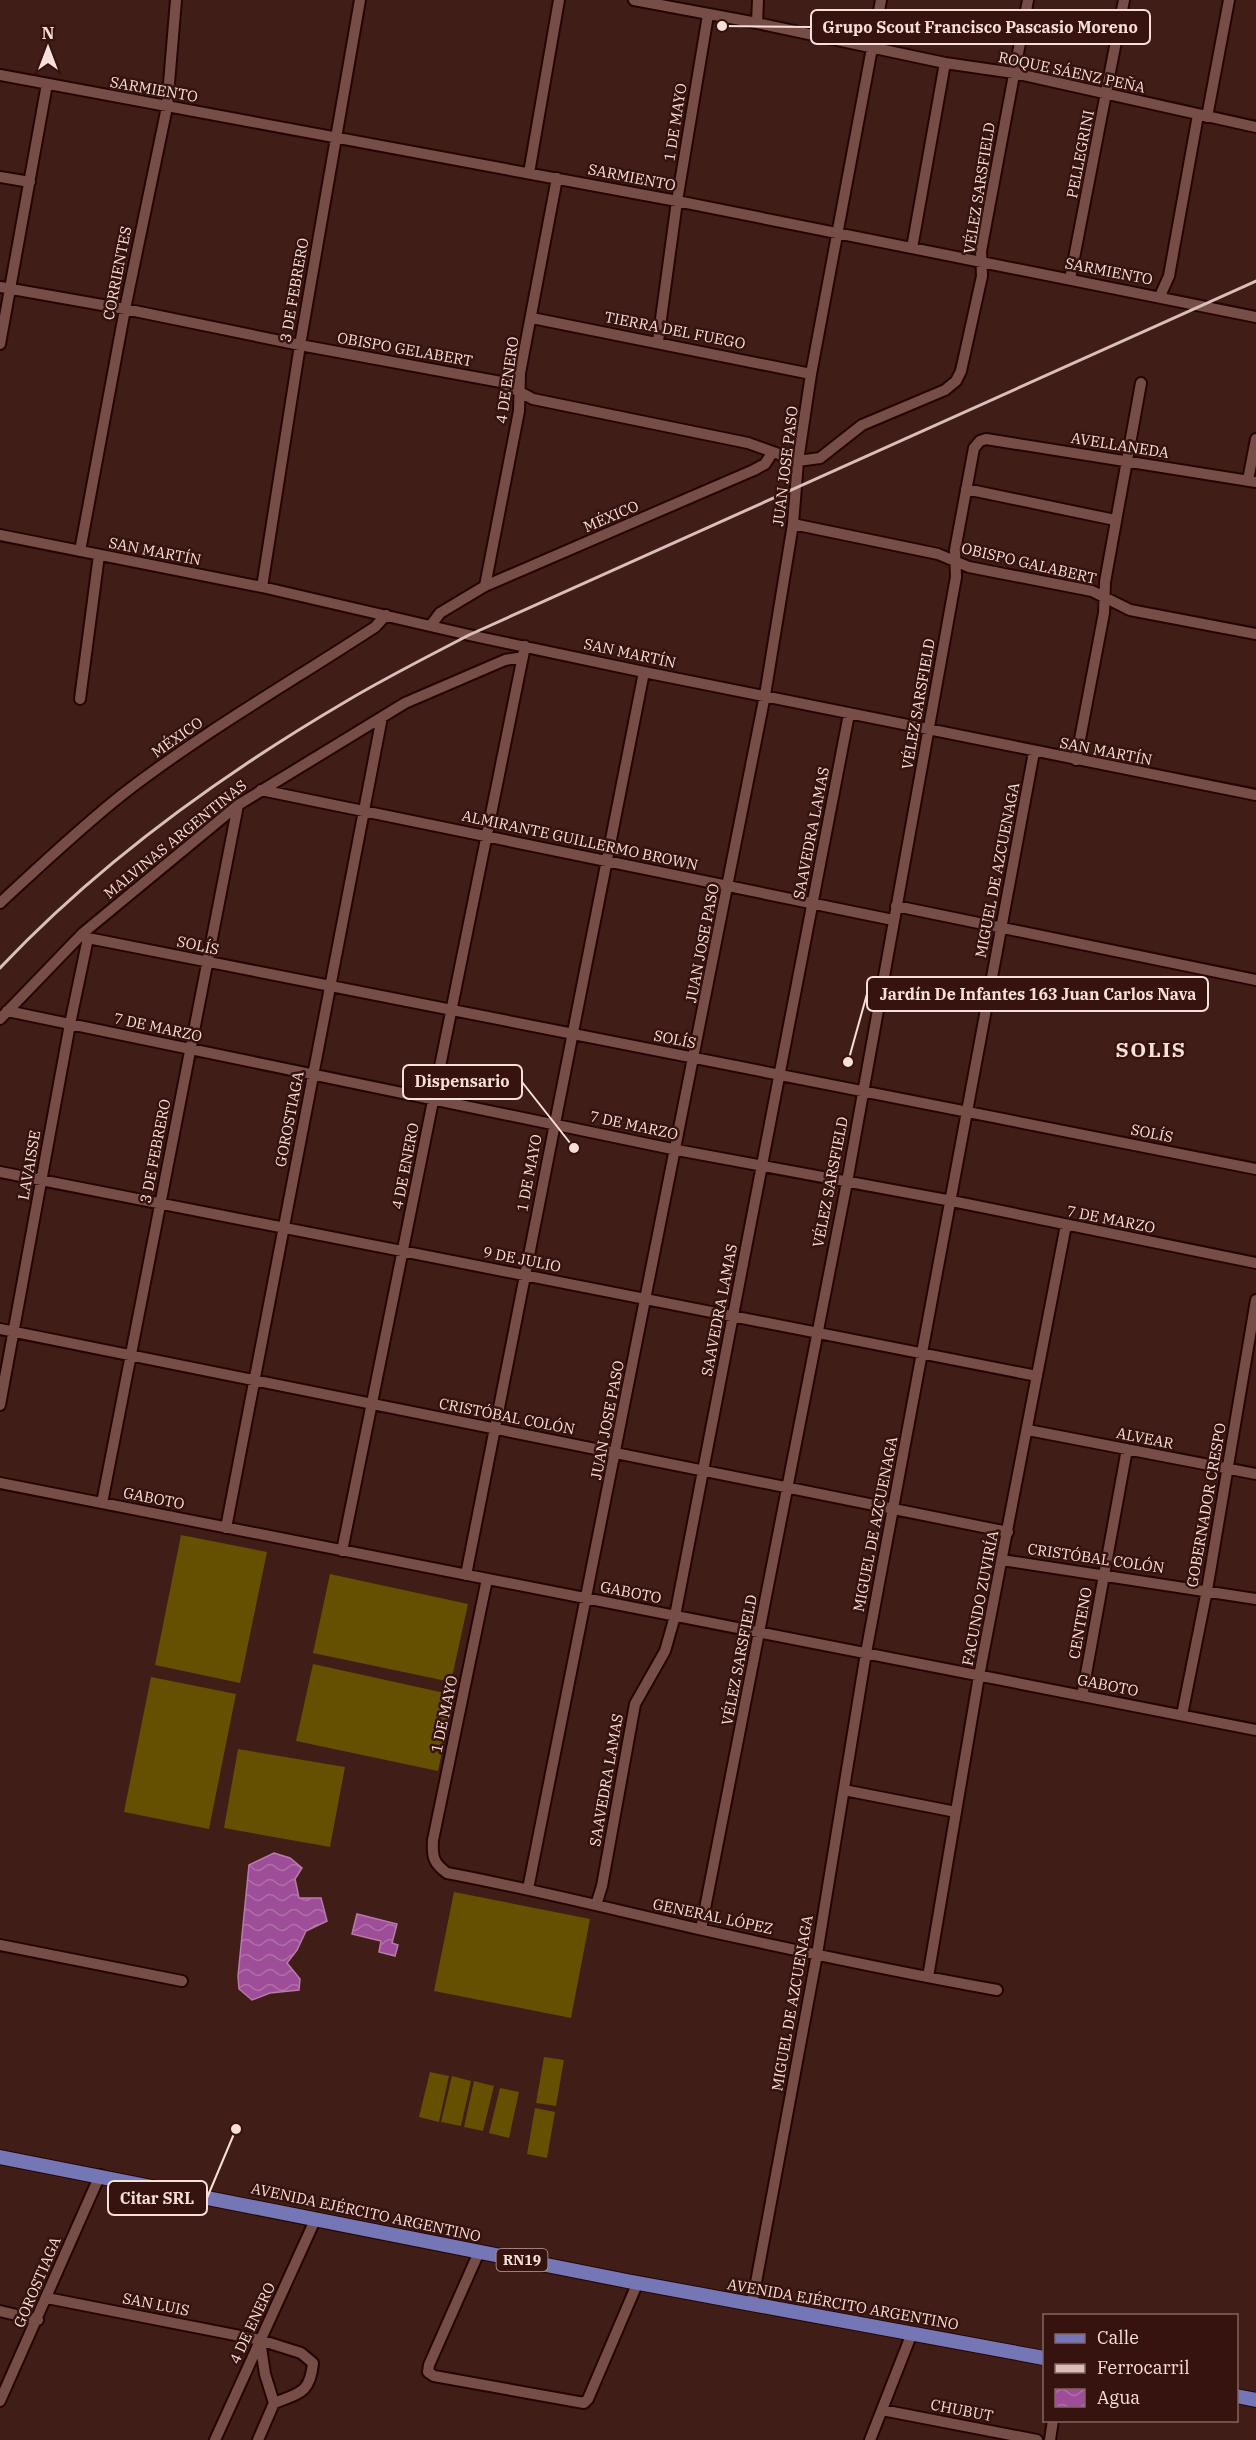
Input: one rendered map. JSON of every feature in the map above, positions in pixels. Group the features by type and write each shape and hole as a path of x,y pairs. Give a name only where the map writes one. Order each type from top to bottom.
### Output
{"main road":[{"name":"AVENIDA EJÉRCITO ARGENTINO","path":"0,2157 638,2283 1043,2358"},
{"path":"1238,2396 1256,2400"}],"street":[{"name":"CORRIENTES","path":"80,550 125,309 167,107 176,0"},
{"name":"3 DE FEBRERO","path":"262,587 300,345 360,0"},
{"path":"529,173 559,0"},
{"name":"ROQUE SÁENZ PEÑA","path":"634,0 663,3 708,15 757,23 945,63 1014,73 1256,127"},
{"path":"757,23 758,0"},
{"name":"JUAN JOSE PASO","path":"528,1888 765,695 794,524 798,461 811,374 881,0"},
{"name":"VÉLEZ SARSFIELD","path":"798,461 820,458 862,425 945,390 956,381 961,371 982,276 981,251 1028,0"},
{"name":"PELLEGRINI","path":"1070,279 1124,0"},
{"path":"1160,296 1169,276 1229,0"},
{"name":"1 DE MAYO","path":"658,341 677,201 708,15"},
{"path":"912,248 945,63"},
{"name":"SARMIENTO","path":"0,75 677,201 1256,317"},
{"path":"0,344 5,288 30,182 47,84"},
{"path":"0,177 30,182"},
{"name":"4 DE ENERO","path":"486,586 486,572 519,411 520,373 557,178"},
{"name":"OBISPO GELABERT","path":"5,288 501,382 520,390 533,399 748,443 798,461"},
{"name":"TIERRA DEL FUEGO","path":"532,318 658,341 811,374"},
{"path":"1076,760 1104,613 1105,582 1141,383"},
{"name":"AVELLANEDA","path":"980,441 986,439 1252,481"},
{"path":"1252,481 1256,439"},
{"name":"VÉLEZ SARSFIELD","path":"701,1929 847,1182 956,577 955,550 974,448 980,441"},
{"name":"MÉXICO","path":"431,625 440,613 486,586 754,470 765,464 772,453"},
{"path":"966,489 1115,520"},
{"name":"OBISPO GALABERT","path":"794,524 938,554 969,567 1092,591 1130,610 1256,634"},
{"name":"SAN MARTÍN","path":"0,535 262,587 431,625 524,652 765,695 1034,752 1256,795"},
{"path":"80,699 99,555"},
{"name":"MÉXICO","path":"0,903 86,823 125,792 193,743 375,627 386,615"},
{"name":"4 DE ENERO","path":"342,1551 524,652"},
{"name":"MALVINAS ARGENTINAS","path":"4,1015 85,935 238,805 405,703 524,652"},
{"name":"1 DE MAYO","path":"466,1575 644,672"},
{"name":"SAAVEDRA LAMAS","path":"596,1905 602,1886 635,1704 666,1651 675,1616 705,1471 849,714"},
{"name":"GOROSTIAGA","path":"226,1528 381,717"},
{"name":"MIGUEL DE AZCUENAGA","path":"752,2304 817,1954 866,1653 1034,752"},
{"name":"ALMIRANTE GUILLERMO BROWN","path":"261,790 893,920"},
{"name":"3 DE FEBRERO","path":"102,1503 238,805"},
{"path":"896,906 1256,980"},
{"name":"SOLÍS","path":"85,935 209,963 1256,1169"},
{"name":"LAVAISSE","path":"0,1405 85,935"},
{"name":"7 DE MARZO","path":"4,1015 70,1024 676,1150 952,1201 1256,1263"},
{"name":"9 DE JULIO","path":"0,1172 1037,1376"},
{"name":"FACUNDO ZUVIRÍA","path":"928,1977 980,1676 1066,1225"},
{"name":"GOBERNADOR CRESPO","path":"1182,1715 1207,1590 1256,1300"},
{"name":"CRISTÓBAL COLÓN","path":"0,1329 1008,1532"},
{"name":"ALVEAR","path":"1028,1430 1256,1474"},
{"name":"CENTENO","path":"1082,1696 1126,1449"},
{"name":"GABOTO","path":"0,1483 1256,1730"},
{"name":"CRISTÓBAL COLÓN","path":"1002,1560 1256,1599"},
{"name":"1 DE MAYO","path":"432,1855 433,1840 487,1579"},
{"path":"844,1790 956,1812"},
{"name":"GENERAL LÓPEZ","path":"432,1855 436,1865 447,1873 528,1888 817,1954 997,1990"},
{"path":"0,1945 182,1981"},
{"name":"GOROSTIAGA","path":"0,2401 38,2320 100,2175"},
{"name":"4 DE ENERO","path":"215,2440 316,2218"},
{"path":"479,2252 429,2365 428,2372 434,2376 584,2403 588,2399 638,2283"},
{"name":"SAN LUIS","path":"47,2298 260,2340 301,2353 313,2363 309,2386 301,2392 274,2403"},
{"path":"0,2311 38,2320"},
{"path":"870,2440 912,2333"},
{"path":"258,2440 274,2403 265,2374 260,2340"},
{"name":"CHUBUT","path":"882,2410 1037,2440"},
{"path":"1050,2440 1053,2422"}],"shaded area":[{"path":"181,1535 267,1552 240,1683 155,1665"},
{"path":"330,1574 468,1604 451,1682 313,1653"},
{"path":"313,1664 454,1695 438,1771 296,1741"},
{"path":"151,1677 236,1694 209,1829 124,1812"},
{"path":"238,1749 345,1767 330,1847 224,1828"},
{"path":"454,1892 590,1919 571,2018 434,1991"},
{"path":"544,2057 564,2060 556,2106 536,2103"},
{"path":"430,2072 449,2076 439,2122 419,2117"},
{"path":"452,2076 471,2081 461,2126 441,2122"},
{"path":"474,2081 494,2086 483,2131 464,2127"},
{"path":"500,2088 519,2092 509,2138 489,2133"},
{"path":"535,2108 555,2112 547,2158 527,2154"}],"water":[{"path":"274,1853 290,1858 302,1868 295,1879 299,1898 321,1898 327,1921 306,1931 297,1950 287,1963 300,1979 299,1990 270,1993 252,2000 239,1989 238,1976 249,1865"},
{"path":"357,1914 397,1924 392,1943 398,1945 395,1956 379,1952 381,1941 352,1934"}],"railway":[{"path":"0,968 78,892 163,823 298,730 391,676 469,635 1256,281"}],"place":[{"name":"Grupo Scout Francisco Pascasio Moreno","path":"722,26"},
{"name":"Jardín De Infantes 163 Juan Carlos Nava","path":"848,1062"},
{"name":"Dispensario","path":"574,1148"},
{"name":"Citar SRL","path":"236,2129"}],"district":[{"name":"SOLIS","path":"1151,1049"}]}
